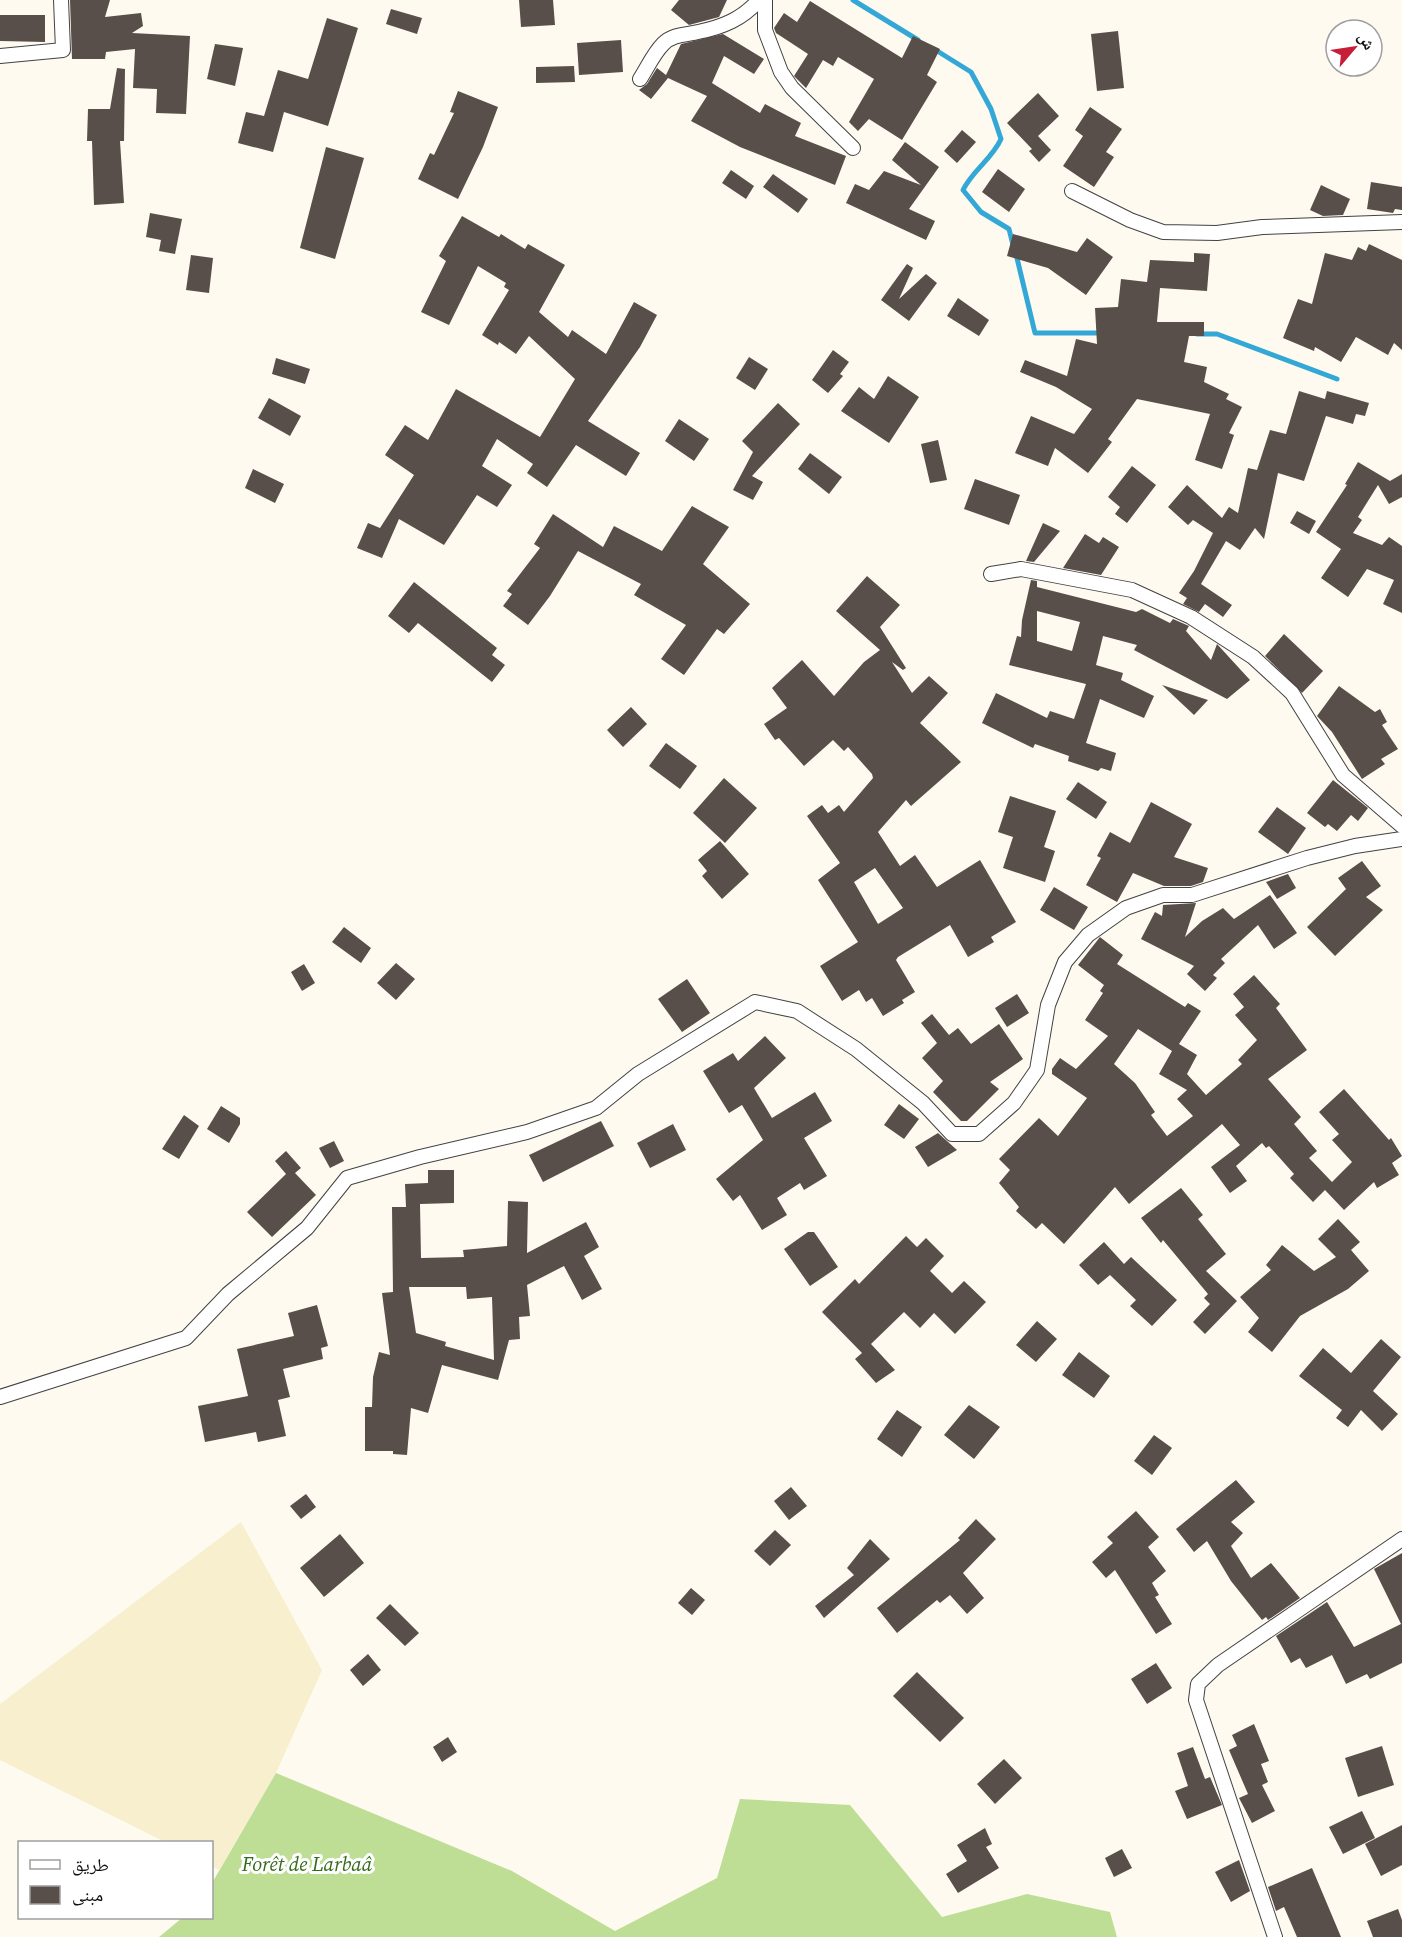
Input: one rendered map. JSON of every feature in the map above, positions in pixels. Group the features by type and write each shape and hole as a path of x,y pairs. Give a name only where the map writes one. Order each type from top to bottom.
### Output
{"street":[{"path":"0,56 63,50 61,0"},
{"path":"640,79 663,44 674,36 715,28 733,21 747,14 759,0"},
{"path":"765,0 765,30 781,72 792,88 854,148"},
{"path":"1072,191 1130,220 1163,232 1216,233 1262,227 1402,222"},
{"path":"991,574 1021,570 1132,590 1191,617 1253,657 1292,693 1343,775 1402,826"},
{"path":"0,1397 186,1338 228,1294 308,1228 347,1178 420,1157 527,1132 596,1108 638,1074 755,1002 797,1011 856,1049 923,1103 952,1134 979,1134 1014,1103 1037,1070 1048,1005 1065,962 1088,935 1126,908 1163,896 1192,895 1307,858 1355,846 1402,839"},
{"path":"1275,1937 1196,1700 1198,1684 1218,1665 1402,1539"}],"shaded area":[{"path":"241,1522 322,1670 276,1773 219,1870 213,1867 213,1841 163,1841 0,1760 0,1704"}],"green space":[{"name":"Forêt de Larbaâ","path":"276,1773 512,1871 615,1931 717,1878 740,1799 850,1805 942,1917 1027,1894 1110,1912 1117,1937 159,1937 181,1919 213,1919 213,1881"}],"building":[{"path":"70,0 110,0 105,17 141,13 143,26 132,33 190,36 186,114 156,113 157,89 133,88 135,49 106,52 105,59 72,59"},
{"path":"519,0 553,0 555,25 521,27"},
{"path":"679,0 727,0 719,17 689,25 671,10"},
{"path":"810,1 902,58 913,36 940,49 927,75 937,82 902,140 869,119 858,131 849,122 874,79 838,57 833,66 823,60 806,88 794,76 808,54 776,33 774,28 784,13 797,22"},
{"path":"391,9 422,18 417,34 386,24"},
{"path":"0,15 45,15 45,42 0,41"},
{"path":"327,18 358,28 328,126 284,112 273,152 238,143 246,112 264,116 278,70 308,79"},
{"path":"1118,31 1124,88 1097,91 1091,34"},
{"path":"723,34 764,59 754,74 724,56 712,83 760,113 765,104 801,123 795,136 846,156 835,185 740,147 691,121 707,96 668,78 651,99 639,90 647,84 657,68 666,75 681,44"},
{"path":"621,40 623,72 579,75 577,43"},
{"path":"215,44 243,48 235,86 207,79"},
{"path":"574,66 575,82 536,83 536,67"},
{"path":"117,68 125,69 124,141 120,141 124,203 94,205 92,141 87,141 88,109 110,109"},
{"path":"458,91 498,107 483,147 458,199 418,179 430,153 434,155 454,113 450,112"},
{"path":"1038,93 1059,116 1038,136 1051,150 1039,162 1029,151 1032,149 1007,123"},
{"path":"1090,107 1122,129 1106,152 1114,157 1094,187 1063,166 1083,136 1075,130"},
{"path":"962,130 976,142 957,163 944,151"},
{"path":"905,142 939,167 909,209 935,221 926,240 846,203 855,184 869,190 884,171 921,185 892,160"},
{"path":"326,147 364,158 335,259 300,248"},
{"path":"998,169 1025,189 1009,212 982,192"},
{"path":"731,170 754,186 746,199 722,183"},
{"path":"773,174 808,199 798,213 763,187"},
{"path":"1371,182 1402,187 1402,210 1395,209 1393,213 1367,209"},
{"path":"1321,185 1350,199 1343,215 1323,216 1310,210"},
{"path":"150,213 182,219 175,254 159,251 161,240 146,237"},
{"path":"462,216 499,237 501,234 525,249 528,244 565,265 539,312 568,337 572,330 606,354 634,302 657,315 640,347 588,421 640,453 626,476 576,445 547,487 527,473 533,464 497,439 482,466 512,485 497,507 477,495 444,545 399,519 382,558 357,548 368,523 380,528 414,475 385,455 405,425 428,440 456,389 540,437 575,379 529,336 516,354 499,342 498,345 482,335 509,290 504,287 506,283 478,266 449,325 421,312 446,261 439,256"},
{"path":"1013,234 1077,252 1087,238 1113,257 1086,295 1048,268 1007,256"},
{"path":"1369,244 1402,260 1402,350 1394,343 1388,355 1356,337 1341,362 1315,347 1314,351 1283,338 1298,299 1312,304 1325,253 1352,260 1358,247 1366,251"},
{"path":"1194,253 1210,254 1207,291 1160,288 1157,322 1204,322 1204,336 1189,336 1184,362 1207,367 1204,382 1229,394 1226,399 1242,407 1229,433 1234,435 1222,469 1195,460 1210,414 1137,399 1108,439 1112,442 1088,473 1055,448 1048,466 1015,453 1031,416 1074,434 1092,409 1056,387 1020,372 1025,360 1067,376 1076,339 1097,344 1095,308 1118,307 1121,279 1147,282 1150,260 1194,262"},
{"path":"191,255 213,258 209,293 186,290"},
{"path":"907,264 913,268 899,299 926,274 937,283 909,321 881,300"},
{"path":"958,298 989,320 979,336 947,316"},
{"path":"833,350 849,362 840,374 843,376 828,393 812,380"},
{"path":"749,357 768,369 755,390 736,378"},
{"path":"276,358 310,369 305,384 272,374"},
{"path":"888,376 919,397 889,443 841,411 859,387 874,399"},
{"path":"1299,391 1325,399 1327,391 1369,403 1365,416 1356,414 1353,424 1326,416 1304,481 1278,473 1264,539 1255,528 1240,550 1226,541 1201,584 1232,605 1223,617 1205,604 1199,612 1183,604 1187,598 1179,593 1194,571 1213,533 1193,520 1188,525 1168,507 1187,485 1222,518 1229,507 1238,513 1248,468 1257,470 1270,430 1286,434"},
{"path":"269,398 301,416 290,436 258,418"},
{"path":"778,403 800,424 752,476 763,482 753,500 733,490 753,452 742,441"},
{"path":"679,419 709,439 694,461 665,441"},
{"path":"938,440 947,480 930,483 921,444"},
{"path":"810,453 842,477 829,494 798,469"},
{"path":"1358,462 1390,481 1402,474 1402,497 1389,504 1378,485 1358,517 1362,520 1353,533 1382,545 1389,537 1402,546 1402,613 1383,604 1394,580 1367,569 1348,597 1321,578 1341,549 1316,532 1347,485 1345,484"},
{"path":"1132,466 1156,485 1127,523 1115,514 1120,507 1108,497"},
{"path":"253,469 284,484 275,503 245,488"},
{"path":"975,479 1020,495 1009,525 964,509"},
{"path":"692,506 729,527 703,564 750,604 724,634 717,629 684,675 661,659 686,625 634,595 641,584 578,551 550,596 528,625 503,606 512,594 507,591 540,548 534,544 553,514 603,547 614,526 662,551"},
{"path":"1297,511 1316,521 1309,534 1290,523"},
{"path":"1043,523 1060,531 1034,562 1026,561"},
{"path":"1085,534 1099,543 1103,537 1119,547 1101,575 1063,568"},
{"path":"867,576 900,605 880,627 906,668 903,670 892,662 912,693 929,676 948,693 920,723 961,762 911,806 906,800 878,832 900,866 915,855 937,887 980,860 1016,922 991,937 994,942 968,957 950,925 898,957 896,960 915,992 902,1000 904,1003 883,1016 872,998 866,1002 859,990 842,1001 820,966 858,942 818,880 840,863 807,816 822,805 828,813 839,805 844,812 873,778 872,774 848,747 844,751 833,740 804,766 779,738 775,740 764,724 787,708 772,688 802,660 834,696 864,662 880,650 836,611","holes":["875,868 903,908 878,924 854,882"]},
{"path":"1031,580 1037,581 1037,587 1136,612 1142,609 1170,623 1173,619 1189,626 1186,631 1211,660 1217,644 1250,680 1227,699 1134,650 1137,645 1103,636 1096,665 1123,673 1121,680 1154,696 1144,718 1100,699 1086,743 1116,753 1111,771 1101,768 1098,771 1068,761 1069,756 1035,744 1033,748 982,723 996,693 1047,718 1050,711 1074,719 1086,684 1009,665 1017,636 1021,637 1022,620","holes":["1037,611 1080,622 1072,651 1037,641"]},
{"path":"414,582 497,648 492,655 505,665 492,682 418,623 409,633 388,616"},
{"path":"1284,634 1323,671 1302,693 1265,656"},
{"path":"1162,685 1208,700 1194,715"},
{"path":"1339,686 1375,712 1380,709 1387,722 1382,725 1398,749 1381,759 1385,764 1362,779 1332,732 1317,716"},
{"path":"631,707 647,724 623,747 607,730"},
{"path":"666,743 697,766 680,789 649,766"},
{"path":"724,778 757,808 725,843 693,813"},
{"path":"1333,780 1368,808 1358,821 1351,815 1337,831 1328,824 1325,827 1307,813"},
{"path":"1078,782 1107,802 1096,819 1066,799"},
{"path":"1010,796 1056,811 1044,847 1055,851 1045,882 1003,868 1013,837 998,832"},
{"path":"1151,802 1192,824 1174,857 1208,868 1203,882 1191,886 1164,886 1133,873 1117,902 1086,885 1101,858 1097,856 1110,832 1130,843"},
{"path":"1277,807 1306,828 1288,854 1258,832"},
{"path":"720,841 749,874 722,899 702,876 707,871 698,860"},
{"path":"1362,861 1381,886 1366,897 1383,910 1335,956 1307,927 1346,889 1338,878"},
{"path":"1288,874 1296,888 1277,899 1266,882"},
{"path":"1054,887 1088,907 1074,930 1040,910"},
{"path":"1270,895 1297,933 1274,949 1258,925 1221,959 1225,963 1213,975 1217,978 1205,991 1187,974 1194,966 1141,939 1155,912 1162,916 1163,905 1196,903 1185,937 1202,921 1223,908 1234,919"},
{"path":"344,927 371,948 361,963 332,942"},
{"path":"1100,937 1123,955 1117,964 1185,1007 1188,1003 1201,1011 1179,1044 1197,1055 1187,1074 1206,1095 1242,1064 1238,1060 1257,1040 1235,1015 1244,1007 1233,994 1254,975 1280,1004 1276,1008 1307,1050 1268,1079 1301,1117 1294,1124 1317,1151 1309,1158 1332,1182 1352,1162 1332,1140 1339,1134 1319,1112 1344,1089 1389,1140 1391,1138 1402,1156 1392,1163 1399,1175 1377,1188 1374,1182 1344,1210 1325,1190 1313,1202 1290,1178 1294,1174 1269,1146 1266,1148 1262,1143 1236,1166 1247,1181 1230,1193 1211,1167 1240,1145 1222,1124 1129,1204 1115,1187 1064,1244 1042,1223 1036,1229 1016,1211 1019,1207 999,1183 1010,1170 999,1159 1039,1118 1058,1136 1087,1098 1052,1074 1052,1069 1060,1058 1076,1069 1108,1036 1085,1020 1103,993 1100,991 1104,985 1078,965","holes":["1138,1029 1172,1051 1159,1074 1187,1090 1177,1099 1193,1116 1167,1136 1151,1115 1155,1112 1135,1083 1114,1064"]},
{"path":"396,963 415,979 396,1000 377,983"},
{"path":"304,964 315,983 302,991 291,972"},
{"path":"687,979 710,1013 682,1032 658,999"},
{"path":"1017,994 1029,1013 1007,1027 995,1008"},
{"path":"932,1014 949,1035 958,1028 971,1044 999,1024 1023,1059 990,1082 999,1089 967,1121 961,1121 933,1092 943,1081 922,1058 937,1043 921,1023"},
{"path":"765,1036 786,1058 754,1088 772,1118 815,1092 832,1121 804,1138 827,1176 804,1190 800,1183 777,1198 787,1215 762,1230 740,1195 733,1201 716,1179 763,1140 742,1105 729,1113 703,1071 733,1053 738,1061"},
{"path":"899,1104 919,1119 904,1139 884,1125"},
{"path":"221,1106 240,1118 240,1124 229,1143 207,1129"},
{"path":"184,1115 199,1126 179,1159 162,1149"},
{"path":"601,1121 614,1146 543,1182 529,1155"},
{"path":"673,1124 686,1150 650,1168 637,1143"},
{"path":"938,1133 957,1150 928,1167 915,1147"},
{"path":"334,1141 344,1161 330,1168 319,1148"},
{"path":"286,1151 301,1168 295,1173 316,1195 272,1237 247,1212 286,1174 275,1161"},
{"path":"428,1170 454,1170 454,1203 420,1204 421,1258 464,1257 463,1250 507,1246 508,1201 528,1202 527,1253 586,1222 599,1247 584,1256 602,1289 582,1300 564,1266 527,1285 530,1316 519,1317 520,1339 509,1340 498,1380 442,1365 428,1413 411,1408 407,1455 393,1454 393,1451 365,1451 365,1407 372,1407 373,1377 379,1352 390,1355 382,1293 393,1292 392,1207 406,1207 405,1184 428,1183","holes":["409,1287 466,1287 467,1299 492,1297 494,1360 445,1346 446,1342 416,1333"]},
{"path":"1181,1188 1203,1215 1198,1219 1226,1254 1206,1271 1237,1301 1205,1334 1193,1322 1210,1304 1204,1298 1208,1294 1163,1240 1161,1243 1141,1218"},
{"path":"1338,1219 1360,1242 1351,1250 1369,1271 1348,1289 1300,1316 1272,1352 1248,1332 1259,1318 1240,1297 1271,1270 1266,1265 1282,1245 1314,1271 1336,1257 1318,1239"},
{"path":"808,1232 814,1232 838,1267 810,1286 784,1249"},
{"path":"906,1236 917,1247 926,1238 944,1256 930,1271 952,1293 964,1281 986,1302 955,1334 934,1313 920,1328 904,1312 871,1344 895,1370 876,1383 855,1359 862,1353 822,1312 855,1279 859,1284"},
{"path":"1104,1242 1124,1264 1131,1257 1177,1300 1152,1326 1130,1306 1136,1300 1110,1275 1098,1285 1079,1265"},
{"path":"317,1305 328,1346 321,1348 323,1359 283,1369 290,1397 278,1400 286,1436 258,1442 256,1432 205,1442 198,1406 248,1396 237,1349 294,1336 288,1313"},
{"path":"1037,1321 1057,1339 1036,1362 1016,1345"},
{"path":"1381,1339 1401,1357 1373,1391 1398,1414 1382,1431 1361,1410 1348,1427 1336,1418 1342,1410 1299,1376 1323,1348 1351,1373"},
{"path":"1079,1352 1110,1376 1094,1398 1062,1375"},
{"path":"969,1405 1000,1427 974,1459 944,1435"},
{"path":"897,1410 922,1427 902,1457 877,1439"},
{"path":"1154,1435 1172,1448 1152,1475 1134,1461"},
{"path":"1236,1480 1255,1502 1231,1522 1243,1533 1231,1546 1251,1578 1271,1563 1300,1598 1268,1620 1266,1617 1262,1620 1231,1581 1207,1541 1194,1552 1176,1529"},
{"path":"791,1487 807,1506 789,1520 774,1501"},
{"path":"306,1494 316,1507 301,1519 290,1506"},
{"path":"1136,1511 1159,1537 1148,1547 1166,1571 1152,1583 1159,1595 1155,1597 1172,1624 1156,1634 1115,1570 1106,1578 1092,1562 1113,1543 1107,1537"},
{"path":"976,1519 996,1539 963,1573 984,1598 967,1614 950,1595 940,1603 937,1600 897,1633 877,1608 960,1540 958,1538"},
{"path":"775,1530 791,1545 770,1566 754,1551"},
{"path":"340,1534 364,1563 324,1597 300,1568"},
{"path":"870,1539 890,1559 824,1618 815,1606 854,1575 847,1568"},
{"path":"1402,1553 1402,1663 1370,1679 1367,1674 1346,1684 1332,1655 1306,1668 1300,1658 1291,1663 1276,1636 1327,1602 1354,1647 1401,1624 1374,1569"},
{"path":"691,1588 705,1600 692,1615 678,1603"},
{"path":"390,1604 419,1633 405,1646 376,1618"},
{"path":"368,1654 381,1670 363,1686 350,1670"},
{"path":"1156,1663 1172,1688 1147,1704 1131,1679"},
{"path":"917,1672 964,1718 940,1742 893,1696"},
{"path":"1254,1724 1269,1761 1261,1764 1268,1782 1262,1785 1275,1811 1252,1823 1239,1798 1248,1794 1229,1750 1237,1746 1232,1735"},
{"path":"448,1737 457,1752 442,1762 433,1747"},
{"path":"1382,1746 1394,1785 1358,1797 1345,1758"},
{"path":"1193,1747 1205,1779 1210,1777 1222,1805 1187,1819 1175,1791 1188,1786 1177,1753"},
{"path":"1004,1759 1022,1778 995,1804 977,1784"},
{"path":"1362,1811 1375,1838 1343,1854 1329,1827"},
{"path":"1402,1825 1402,1865 1381,1876 1365,1844"},
{"path":"985,1828 992,1844 986,1847 999,1868 958,1893 946,1874 967,1861 957,1845"},
{"path":"1122,1849 1132,1868 1114,1877 1105,1858"},
{"path":"1239,1860 1250,1891 1231,1902 1215,1872"},
{"path":"1312,1868 1341,1937 1297,1937 1284,1907 1276,1911 1268,1887"},
{"path":"1398,1909 1402,1920 1402,1937 1373,1937 1367,1921"}],"waterway":[{"path":"853,0 918,40"},
{"path":"934,49 971,72 991,109 1001,139 993,153 972,176 963,190 981,212 1009,229 1013,245"},
{"path":"1016,254 1035,333 1101,333"},
{"path":"1197,334 1217,334 1337,379"}]}
